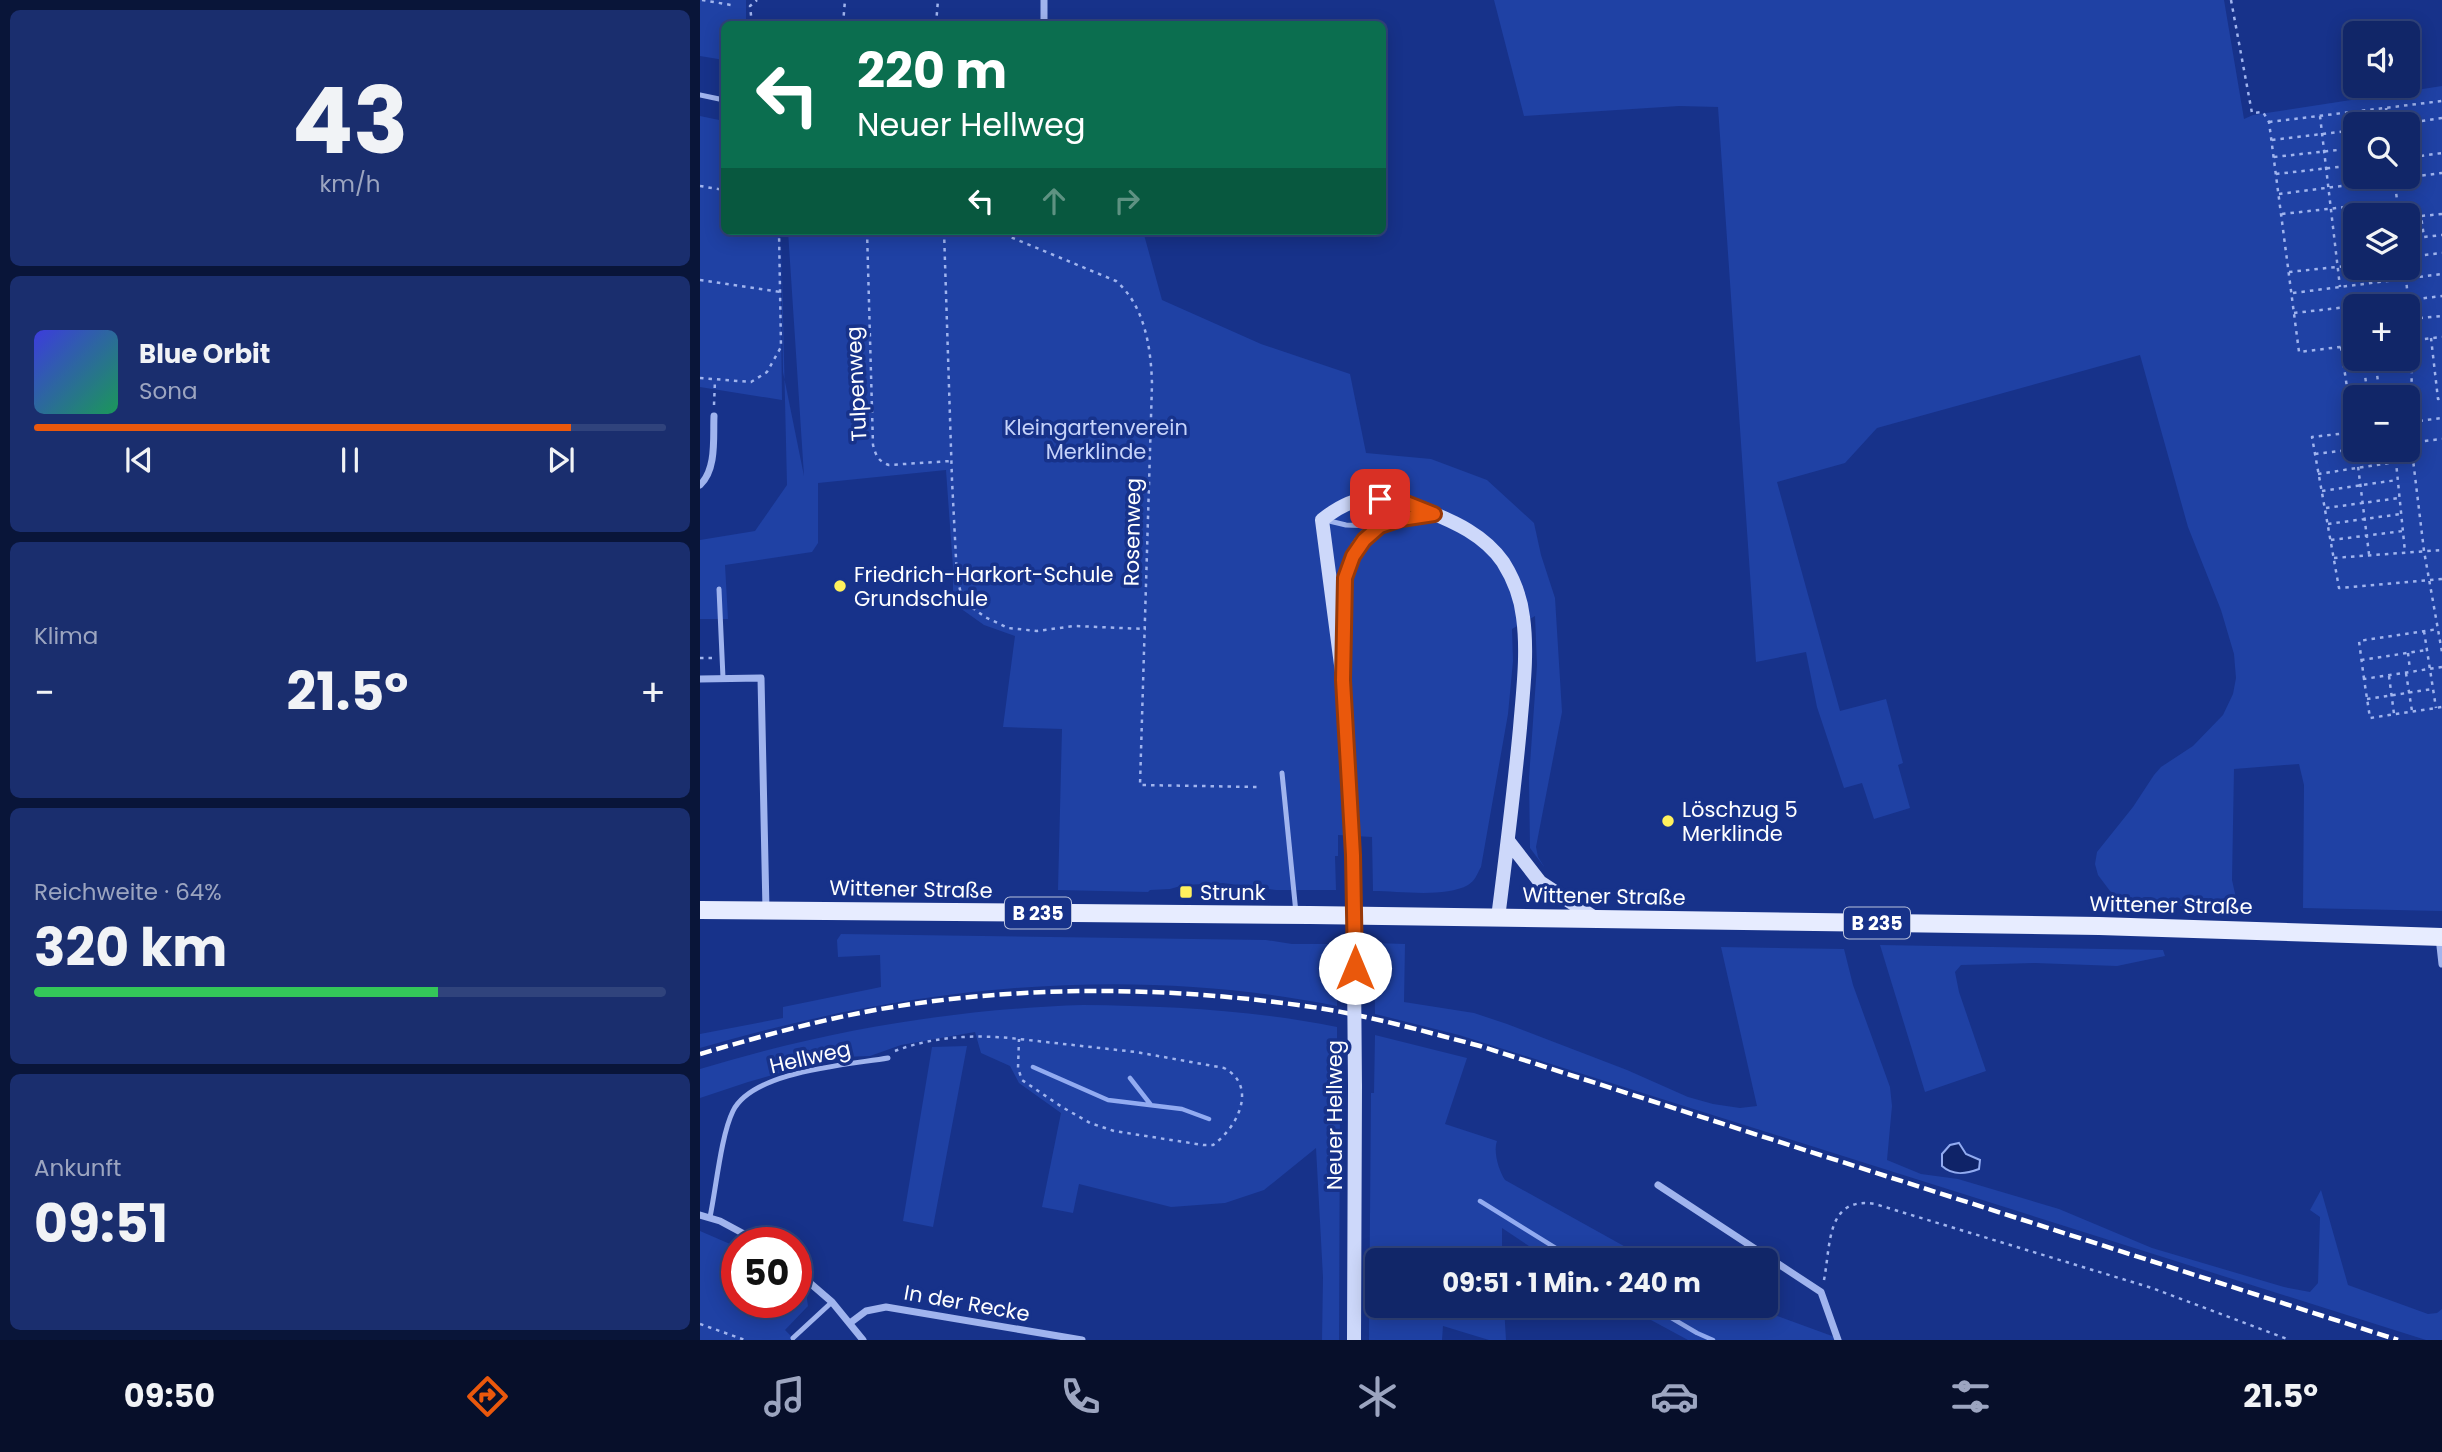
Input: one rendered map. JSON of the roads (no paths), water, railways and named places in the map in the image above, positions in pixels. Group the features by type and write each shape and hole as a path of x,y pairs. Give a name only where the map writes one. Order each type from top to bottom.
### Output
{"main road":[{"path":"1322,520 1340,505 1360,498 1399,500 1462,525 1482,540 1503,562 1517,591 1525,638 1523,687 1509,842 1498,918"},
{"path":"1380,526 1401,519 1434,514"},
{"name":"Neuer Hellweg","path":"1322,520 1343,680 1353,855 1356,1086 1354,1340"},
{"name":"Neuer Hellweg","path":"1343,680 1345,578 1353,556 1364,540 1380,526"},
{"path":"1509,842 1540,882 1596,919"},
{"name":"Wittener Straße","path":"700,910 2099,926 2441,937"}],"street":[{"path":"1044,0 1044,21"},
{"path":"700,485 708,476 711,466 714,416"},
{"path":"700,679 761,678 766,911"},
{"path":"2441,937 2442,964"},
{"path":"1658,1185 1821,1293 1838,1340"},
{"path":"700,1216 710,1217 734,1227"},
{"path":"812,1285 832,1302 863,1340"},
{"name":"In der Recke","path":"850,1323 866,1311 886,1307 1082,1340"}],"lane":[{"path":"700,96 721,100"},
{"path":"1322,520 1346,525 1380,526"},
{"path":"719,589 723,678"},
{"path":"1282,773 1296,916"},
{"name":"Hellweg","path":"710,1217 732,1113 744,1097 759,1087 780,1079 888,1058"},
{"path":"793,1338 832,1302"}],"waterway":[{"path":"1033,1067 1108,1100 1182,1109 1209,1119"},
{"path":"1130,1078 1151,1105"},
{"path":"1480,1201 1556,1248"},
{"path":"1671,1318 1713,1340"}],"railway":[{"path":"700,1054 853,1014 986,996 1042,992 1153,992 1209,995 1319,1008 1380,1020 1480,1046 2398,1340"}],"place":[{"name":"Friedrich-Harkort-Schule Grundschule","path":"840,586"},
{"name":"Löschzug 5 Merklinde","path":"1668,821"},
{"name":"Strunk","path":"1186,892"}],"park label":[{"name":"Kleingartenverein Merklinde","path":"1096,439"}]}
